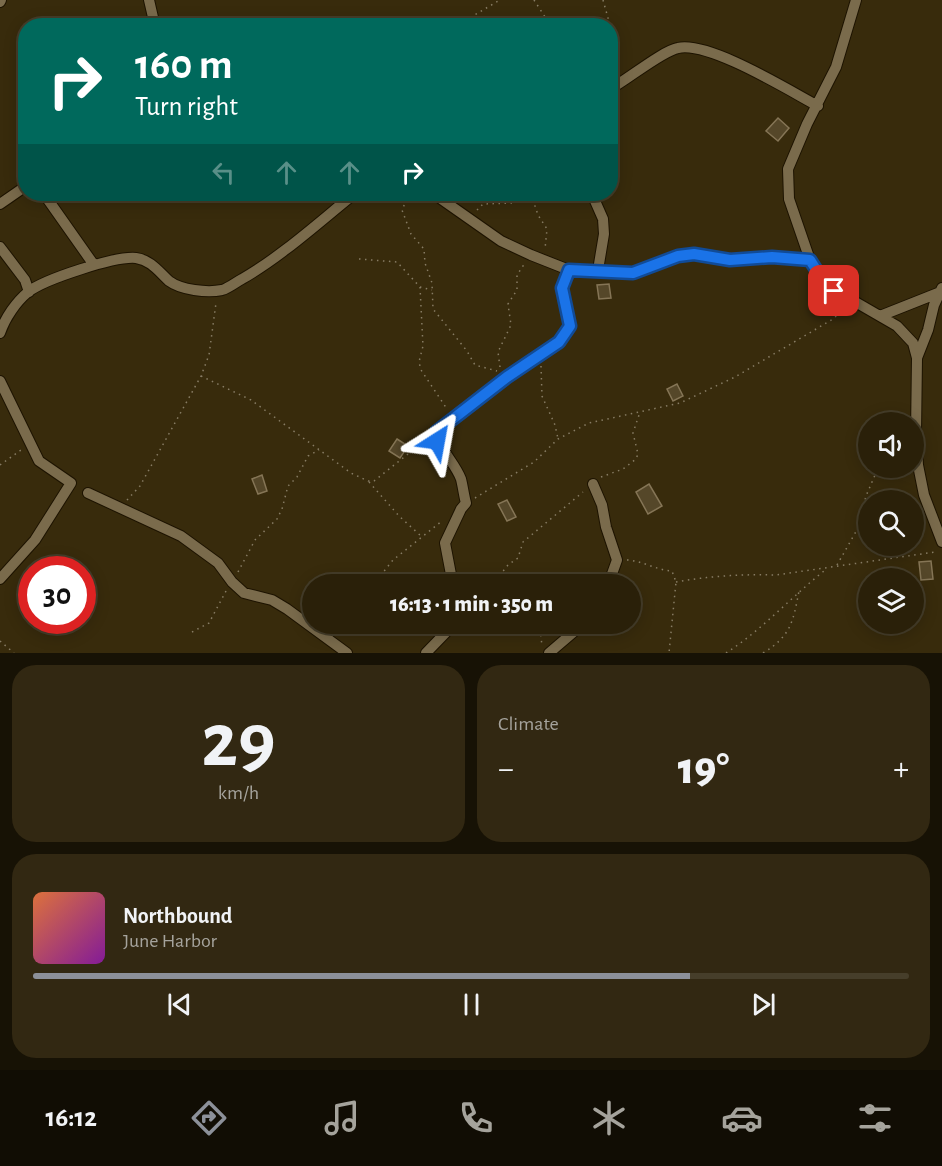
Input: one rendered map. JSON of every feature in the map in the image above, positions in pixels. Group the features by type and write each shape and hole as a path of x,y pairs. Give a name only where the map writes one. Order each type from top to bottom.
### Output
{"street":[{"path":"149,0 153,18"},
{"path":"856,0 836,68 788,169 789,199 810,260 826,285 880,316 907,336 913,344 917,358 918,465 924,495 942,542"},
{"path":"618,84 675,48 688,47 727,59 757,72 818,106"},
{"path":"0,204 18,192"},
{"path":"49,201 94,265"},
{"path":"0,333 5,319 28,292 94,265 136,258 159,268 169,280 179,286 198,290 222,290 261,268 345,201"},
{"path":"445,201 501,241 569,270 633,273 678,256 694,254 730,260 772,257 810,260"},
{"path":"595,201 603,219 604,234 598,270"},
{"path":"0,247 25,280 28,292"},
{"path":"451,574 445,543 463,506 461,480 448,455 437,441 436,432 559,342 570,326 562,288 569,270"},
{"path":"880,316 940,290"},
{"path":"917,358 940,290"},
{"path":"0,381 28,443 39,461 71,483 35,540 0,579"},
{"path":"593,484 602,505 606,527 617,560 612,574"},
{"path":"88,493 181,536 218,563 232,582 244,593 272,600 347,653"},
{"path":"426,653 444,634"},
{"path":"549,653 571,634"}],"path":[{"path":"469,18 500,0"},
{"path":"534,0 546,18"},
{"path":"603,0 608,18"},
{"path":"406,201 402,210 411,234 424,249 425,264 432,283 433,309 467,351 475,365 501,373 498,352 511,325 508,304 517,291 517,275 531,255"},
{"path":"475,221 477,209 483,204 520,201"},
{"path":"534,201 538,215 547,229 544,261"},
{"path":"359,259 397,262 420,287 432,291"},
{"path":"420,287 423,346 419,362 421,370 441,403 454,417"},
{"path":"113,505 130,498 140,486 201,376 209,355 216,302 222,290"},
{"path":"382,574 393,560 463,506 534,462 558,439 589,423 608,417 639,414 660,406 680,403 735,377 833,319 853,302"},
{"path":"541,353 542,396 555,425 558,439"},
{"path":"201,376 250,400 351,473 368,481 374,482 436,432"},
{"path":"500,574 508,564 518,558 523,542 533,532 602,476 623,469 636,459 638,454 633,433 639,414"},
{"path":"0,465 28,443"},
{"path":"192,632 209,622 255,540 277,519 288,486 297,477 308,456 320,449"},
{"path":"837,566 858,528 866,496 874,478"},
{"path":"368,481 399,516 423,538"},
{"path":"675,582 707,576 730,578 751,574 776,575 880,562 942,551"},
{"path":"617,560 642,562 658,570 672,571 675,582 669,653"},
{"path":"726,653 751,637 800,590 826,569"},
{"path":"763,653 777,644 787,633 795,619 800,590"},
{"path":"540,634 542,653"},
{"path":"0,641 14,653"}],"building":[{"path":"778,118 789,128 778,141 766,131"},
{"path":"609,284 611,298 599,299 597,285"},
{"path":"677,384 683,396 673,401 667,389"},
{"path":"397,439 408,446 400,458 389,451"},
{"path":"262,475 267,491 258,494 252,479"},
{"path":"649,484 662,506 648,514 636,492"},
{"path":"507,500 516,517 507,521 498,504"},
{"path":"931,561 933,579 924,580 924,568 920,568 919,562"}],"route":[{"path":"437,441 436,432 454,417 559,342 570,326 562,288 569,270 633,273 678,256 694,254 730,260 772,257 810,260 826,285 834,291"}]}
